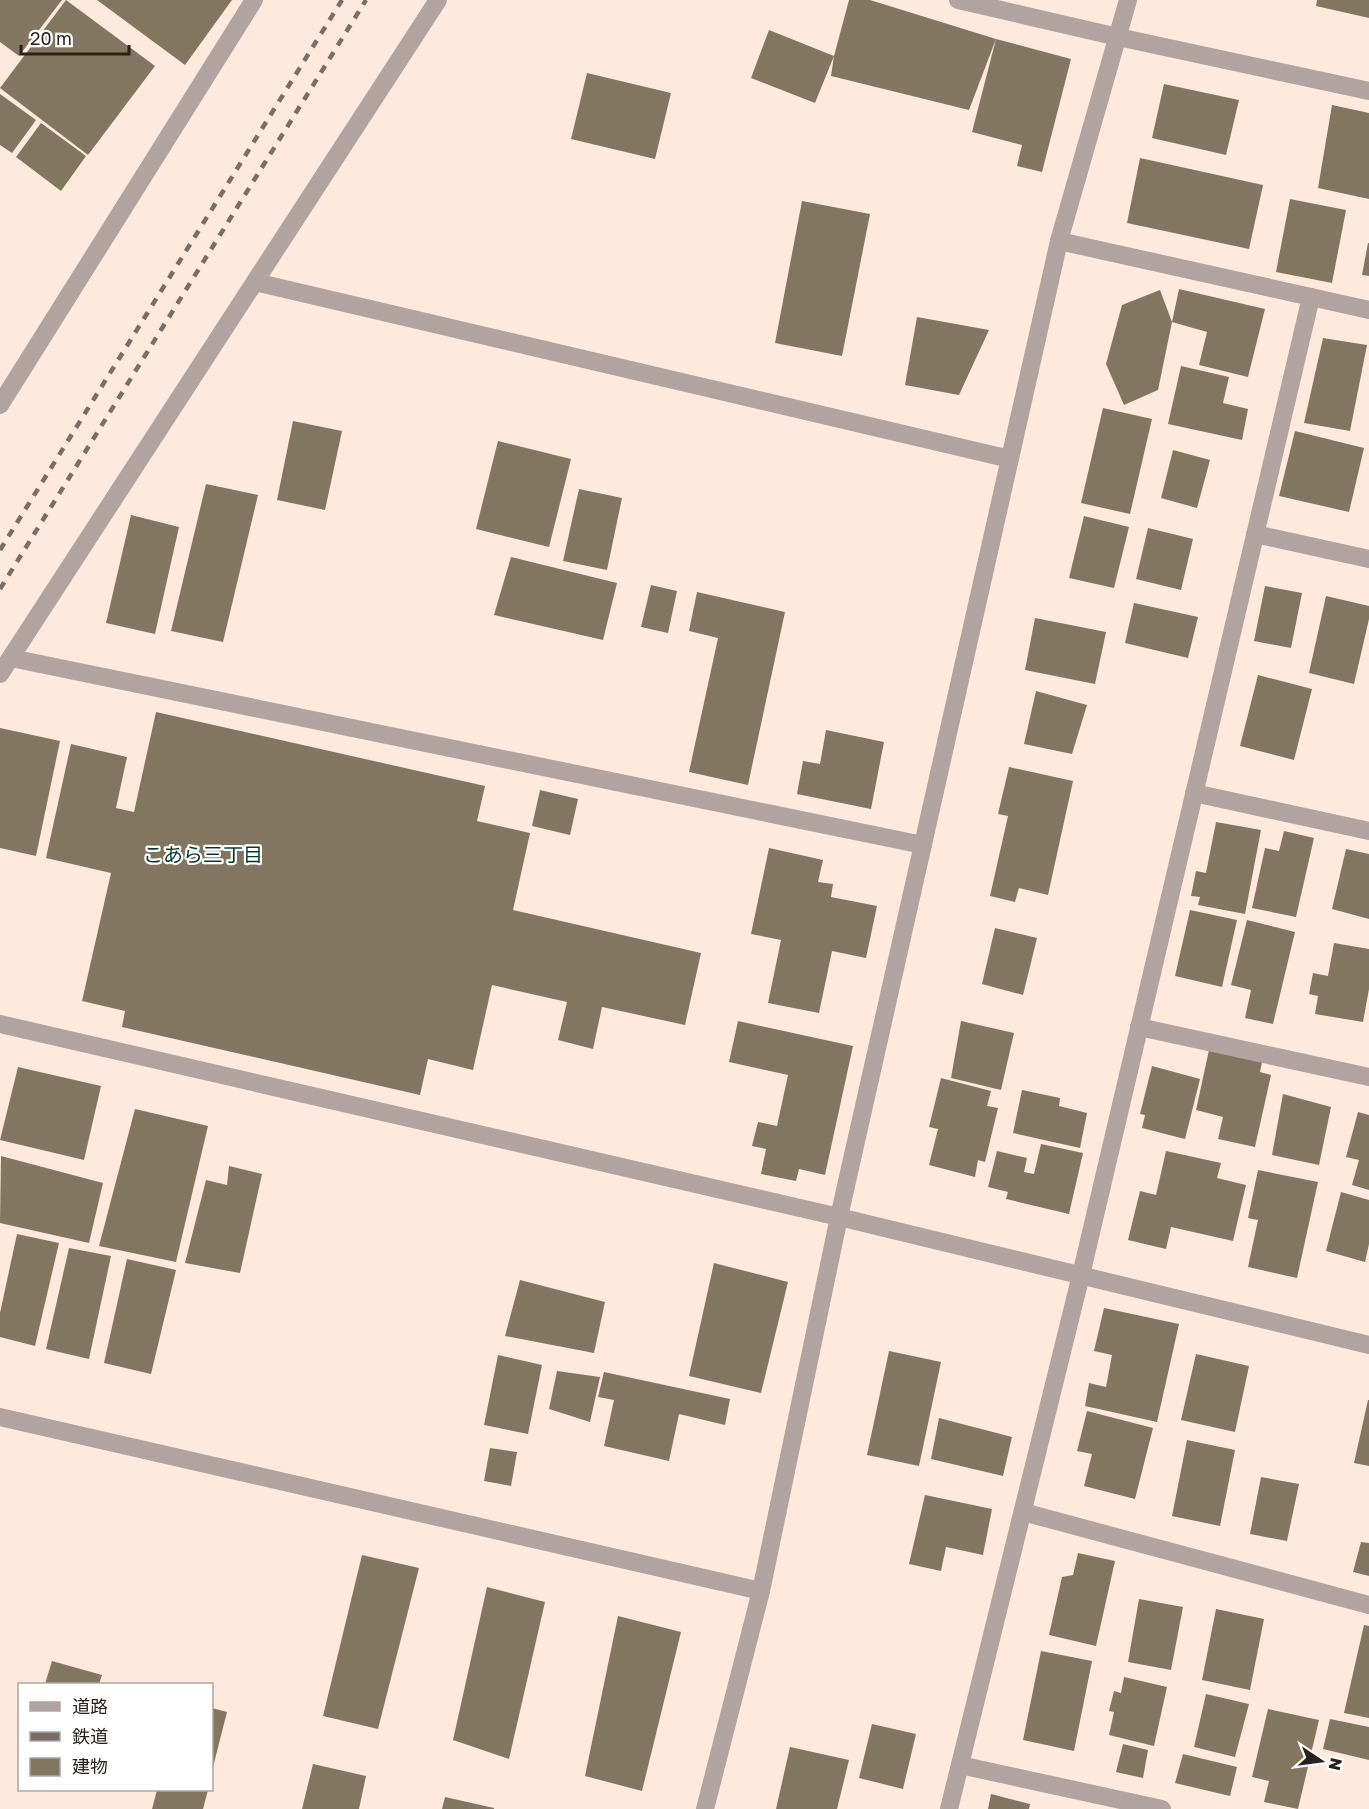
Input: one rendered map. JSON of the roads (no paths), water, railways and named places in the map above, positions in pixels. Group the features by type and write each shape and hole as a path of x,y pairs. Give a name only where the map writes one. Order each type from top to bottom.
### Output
{"street":[{"path":"0,405 254,0"},
{"path":"0,674 438,0"},
{"path":"958,0 1369,91"},
{"path":"705,1809 761,1591 839,1217 1059,241 1128,0"},
{"path":"1059,241 1369,310"},
{"path":"255,282 1010,459"},
{"path":"949,1809 1081,1275 1311,297"},
{"path":"1255,534 1369,559"},
{"path":"11,658 923,845"},
{"path":"1194,793 1369,831"},
{"path":"0,1024 839,1217 1369,1345"},
{"path":"1139,1027 1369,1077"},
{"path":"0,1417 761,1591"},
{"path":"1023,1512 1369,1605"},
{"path":"960,1765 1162,1809"}],"railway":[{"path":"0,550 342,0"},
{"path":"0,589 366,0"}],"district":[{"name":"こあら三丁目","path":"203,854"}]}
